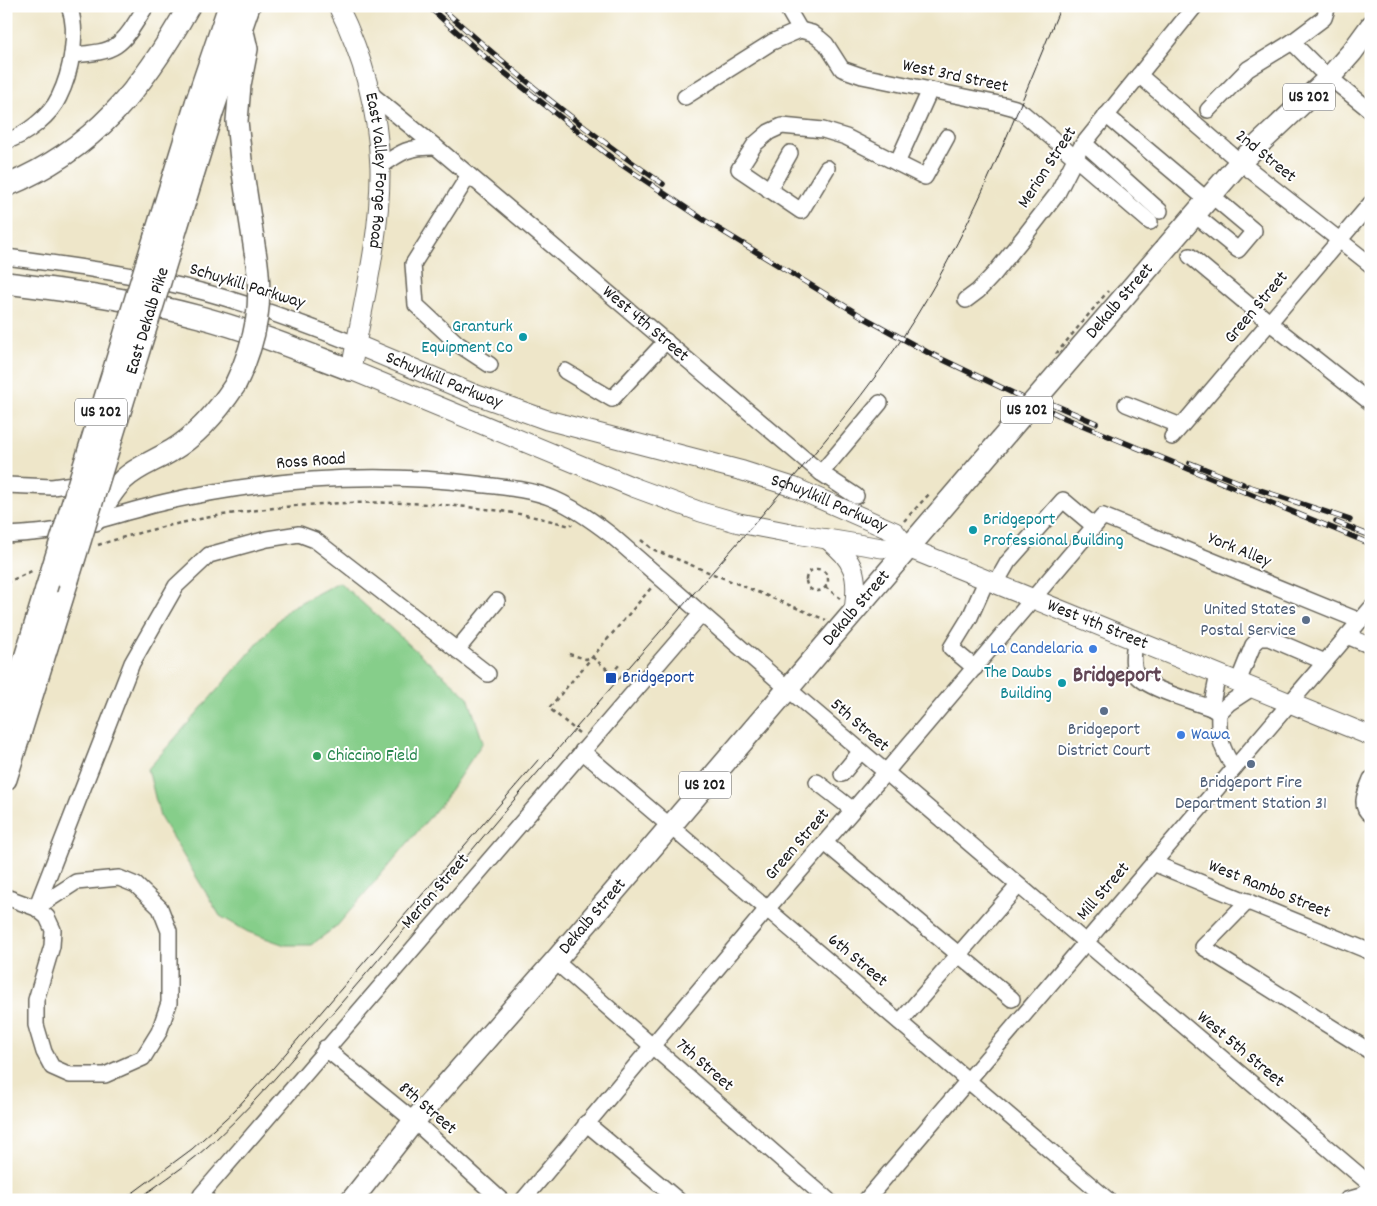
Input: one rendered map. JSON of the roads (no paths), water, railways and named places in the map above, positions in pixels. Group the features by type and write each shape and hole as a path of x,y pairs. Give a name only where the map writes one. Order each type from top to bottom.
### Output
{"highway":[{"path":"6,186 34,173 69,152 116,112 143,80 189,6"},
{"name":"East Dekalb Pike","path":"6,779 68,580 164,238 196,104 229,6"},
{"path":"95,520 117,486 134,471 189,439 215,414 235,385 251,348 259,309 259,279 238,140 238,103 247,50 246,16"},
{"name":"East Dekalb Pike","path":"6,720 46,589 164,238 213,110 246,16"},
{"name":"Dekalb Street","path":"352,1200 414,1121 555,961 787,688 848,605 908,548 1240,162 1329,78 1352,52 1371,26"},
{"path":"6,283 100,296 200,317 280,342 351,370"}],"main road":[{"name":"East Valley Forge Road","path":"338,6 356,46 371,94 380,167 374,239 351,370"},
{"name":"Schuylkill Parkway","path":"355,344 474,394 548,420 743,471 793,487 895,532 908,548"},
{"name":"Schuylkill Parkway","path":"351,370 667,500 739,523 882,548 908,548"},
{"path":"827,539 844,554 854,569 857,586 848,605"},
{"name":"West 4th Street","path":"908,548 1371,736"}],"street":[{"path":"6,141 44,118 59,99 72,55 74,31 72,13 69,6"},
{"path":"72,55 99,53 119,45 129,34 146,6"},
{"path":"684,97 772,42 800,30 786,6"},
{"name":"Merion Street","path":"966,300 978,291 994,274 1023,238 1057,194 1084,143 1195,6"},
{"path":"1208,110 1248,69 1292,42 1324,18 1328,6"},
{"name":"West 3rd Street","path":"800,30 812,33 819,38 842,69 862,76 1014,108 1024,114 1075,158 1155,216 1084,143"},
{"path":"1292,42 1329,78 1371,111"},
{"name":"2nd Street","path":"1139,75 1240,162 1371,265"},
{"path":"897,163 930,90"},
{"name":"West 4th Street","path":"371,94 821,473 856,496"},
{"path":"1106,115 1204,203"},
{"path":"827,168 801,211 739,169 755,144 770,132 782,126 823,130 846,137 925,177 947,137"},
{"path":"380,167 410,148 436,148"},
{"path":"769,190 790,153"},
{"path":"469,175 413,264 416,306 458,344 490,365"},
{"name":"Green Street","path":"1126,404 1176,431 1371,203"},
{"path":"1190,256 1371,403"},
{"name":"Schuykill Parkway","path":"6,257 104,271 207,292 289,319 355,344"},
{"path":"565,370 612,399 666,341"},
{"path":"821,473 880,402"},
{"path":"6,484 33,487 70,485 94,481 143,466"},
{"name":"Ross Road","path":"6,534 36,533 63,529 165,502 256,485 304,480 400,478 452,481 533,493 571,507 588,517 611,535"},
{"name":"York Alley","path":"991,581 1063,500 1099,521 1360,621"},
{"name":"Green Street","path":"523,1200 767,909 1099,521"},
{"path":"36,908 132,663 176,586 209,555 275,538 299,534 315,540 488,674"},
{"name":"5th Street","path":"611,535 1085,943"},
{"path":"974,668 951,648 991,581"},
{"path":"457,650 497,601"},
{"name":"Mill Street","path":"866,1200 1371,608"},
{"name":"Merion Street","path":"204,1197 325,1048 701,614"},
{"path":"1347,636 1371,646"},
{"path":"1136,640 1134,668 1142,681 1215,710 1229,703 1245,685 1253,645 1260,638 1269,638 1325,662"},
{"path":"1218,674 1215,710 1219,740 1223,752 1234,768"},
{"name":"6th Street","path":"586,747 670,826 1108,1200"},
{"path":"842,774 861,751"},
{"path":"1371,780 1364,797 1364,805 1366,811 1371,815"},
{"path":"817,782 853,810"},
{"path":"825,843 958,956 1012,999"},
{"name":"West Rambo Street","path":"1153,863 1371,952"},
{"path":"6,897 36,908 47,917 53,930 52,946 36,1000 36,1025 44,1052 52,1068 70,1075 105,1075 143,1058 159,1032 169,1003 169,931 160,908 136,886 119,878 76,882 36,908"},
{"path":"900,1022 1018,886"},
{"path":"1248,901 1203,947 1371,1052"},
{"name":"West 5th Street","path":"1085,943 1371,1187"},
{"name":"7th Street","path":"555,961 828,1200"},
{"name":"8th Street","path":"325,1048 414,1121 501,1200"},
{"path":"586,1123 678,1200"},
{"path":"1347,1200 1360,1196 1371,1187"}],"tram line":[{"path":"137,1200 198,1155 235,1121 269,1085 544,764 760,517 861,396 915,318 957,243 1012,125 1061,6"},
{"path":"123,1200 192,1149 235,1110 538,760"}],"railway":[{"path":"428,6 486,58 613,159 704,220 863,317 927,352 1065,418 1371,544"},
{"path":"446,12 552,101 607,144 663,184"},
{"path":"1050,403 1096,423"},
{"path":"1190,463 1243,484"},
{"path":"1248,486 1350,520"},
{"path":"1336,522 1371,536"}],"place":[{"name":"Granturk Equipment Co","path":"523,337"},
{"name":"Bridgeport Professional Building","path":"973,530"},
{"name":"United States Postal Service","path":"1306,620"},
{"name":"La Candelaria","path":"1093,649"},
{"name":"Bridgeport","path":"611,678"},
{"name":"The Daubs Building","path":"1062,683"},
{"name":"Bridgeport District Court","path":"1104,711"},
{"name":"Wawa","path":"1181,735"},
{"name":"Chiccino Field","path":"317,756"},
{"name":"Bridgeport Fire Department Station 31","path":"1251,764"}],"district":[{"name":"Bridgeport","path":"1117,676"}]}
